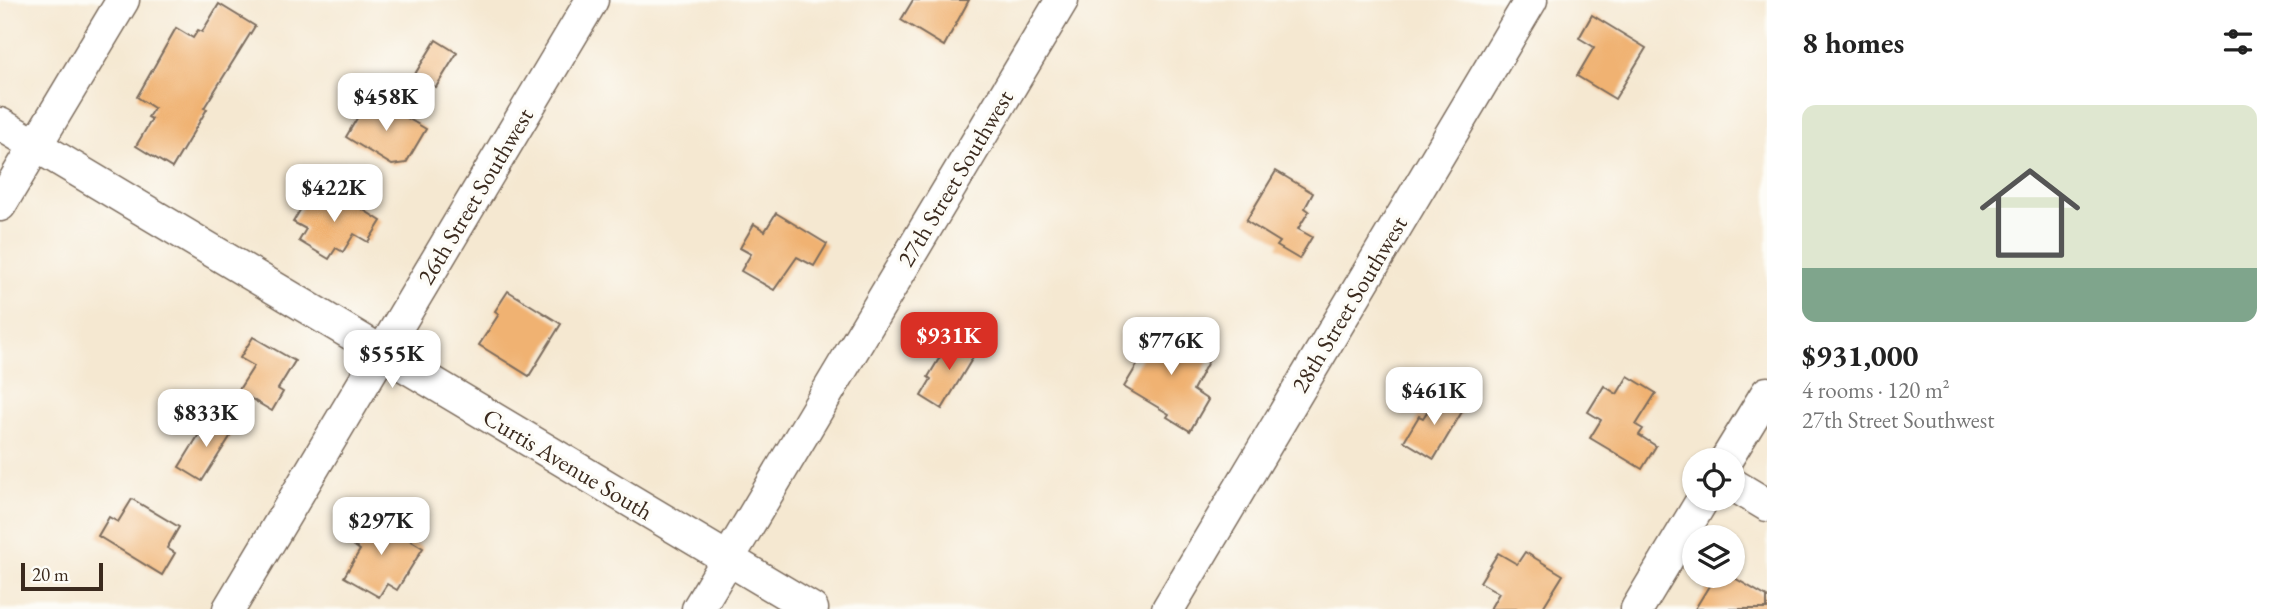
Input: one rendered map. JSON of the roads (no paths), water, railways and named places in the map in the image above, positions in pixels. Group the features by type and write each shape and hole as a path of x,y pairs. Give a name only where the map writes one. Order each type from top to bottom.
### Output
{"street":[{"path":"0,205 123,0"},
{"name":"26th Street Southwest","path":"229,609 592,0"},
{"name":"27th Street Southwest","path":"698,609 1062,0"},
{"name":"28th Street Southwest","path":"1168,609 1531,0"},
{"name":"Curtis Avenue South","path":"0,124 812,609"},
{"path":"1733,448 1767,393"},
{"path":"1745,492 1767,505"},
{"path":"1637,609 1696,511"}]}
